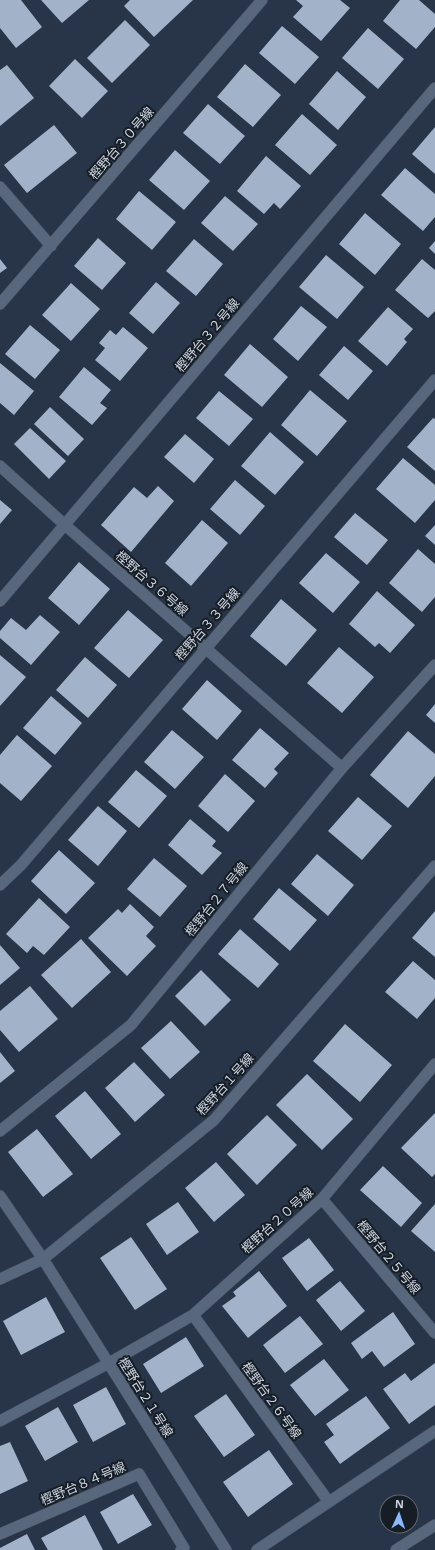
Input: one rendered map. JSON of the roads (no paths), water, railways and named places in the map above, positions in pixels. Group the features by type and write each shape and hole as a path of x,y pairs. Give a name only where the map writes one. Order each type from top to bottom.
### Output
{"street":[{"name":"樫野台３０号線","path":"0,304 262,0"},
{"name":"樫野台３２号線","path":"0,601 435,88"},
{"path":"0,187 51,246"},
{"name":"樫野台３３号線","path":"0,885 21,865 435,380"},
{"name":"樫野台３６号線","path":"0,466 65,525 342,768"},
{"name":"樫野台２７号線","path":"0,1131 131,1025 342,768 435,665"},
{"name":"樫野台１号線","path":"0,1279 43,1259 214,1120 435,866"},
{"name":"樫野台２０号線","path":"0,1421 109,1363 193,1315 322,1199 433,1070"},
{"name":"樫野台２１号線","path":"0,1196 43,1259 226,1550"},
{"name":"樫野台２５号線","path":"322,1199 435,1333"},
{"name":"樫野台２６号線","path":"193,1315 329,1502"},
{"path":"257,1550 435,1431"},
{"name":"樫野台８４号線","path":"0,1534 139,1474 184,1548 181,1550"},
{"path":"396,1550 435,1525"}]}
